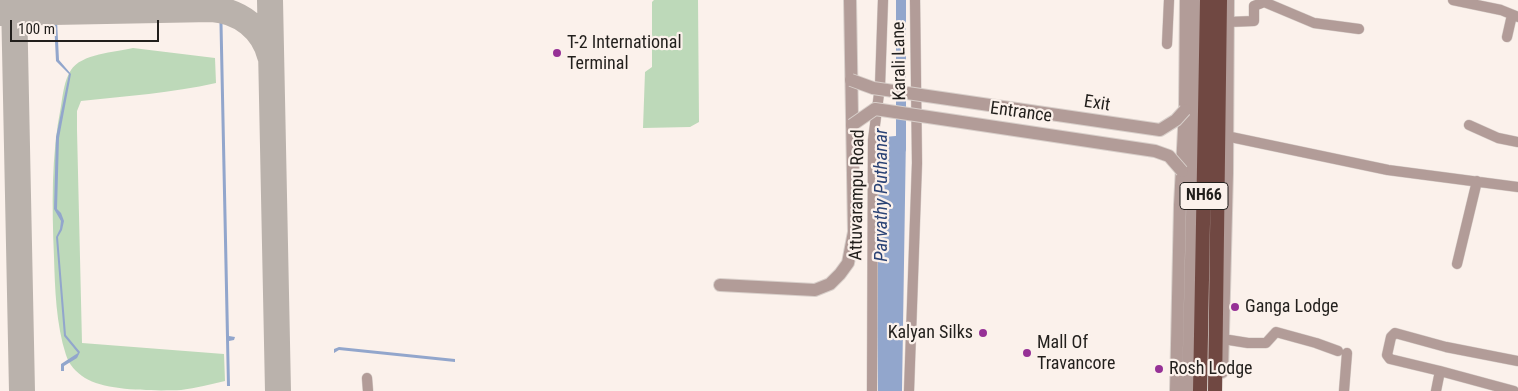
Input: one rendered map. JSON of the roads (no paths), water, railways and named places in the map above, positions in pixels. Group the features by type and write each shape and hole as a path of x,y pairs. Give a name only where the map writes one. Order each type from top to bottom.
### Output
{"highway":[{"name":"NH66","path":"1200,391 1207,0"},
{"name":"NH66","path":"1215,391 1220,0"}],"street":[{"path":"720,285 815,290 830,284 848,263 854,232 850,0"},
{"name":"Attuvarampu Road","path":"872,391 873,140 880,86 883,0"},
{"name":"Karali Lane","path":"909,391 917,163 915,0"},
{"path":"1167,44 1169,0"},
{"path":"1176,391 1185,110 1186,0"},
{"path":"1188,391 1197,0"},
{"path":"1221,391 1227,173 1228,0"},
{"path":"1453,0 1515,16 1507,37"},
{"path":"1228,22 1254,21 1254,6 1264,2 1314,23 1359,29"},
{"name":"Exit","path":"851,80 873,88 1160,130 1176,120 1185,110"},
{"name":"Entrance","path":"852,125 875,109 1156,151 1169,156 1182,171"},
{"path":"1469,125 1498,138 1518,142"},
{"path":"1226,136 1388,170 1518,187"},
{"path":"1457,264 1478,181"},
{"path":"1223,339 1248,343 1266,343 1276,332 1342,352 1344,391"},
{"path":"1514,391 1390,359 1387,355 1390,337 1395,333 1518,361"},
{"path":"1436,391 1440,372"},
{"path":"367,378 368,391"}],"water":[{"path":"53,0 56,0 59,60 71,74 59,138 57,209 64,221 58,237 66,335 80,352 77,358 64,366 64,371 61,371 61,364 78,353 64,336 56,237 61,221 54,209 56,137 69,74 56,61"},
{"path":"219,0 222,0 229,336 235,337 234,340 229,341 230,386 227,386"},
{"path":"906,135 902,391 878,391 874,138"},
{"path":"339,347 455,359 455,362 339,350 334,353 334,349"}],"waterway":[{"name":"Parvathy Puthanar","path":"901,0 901,149"}],"place":[{"name":"T-2 International Terminal","path":"557,53"},
{"name":"Ganga Lodge","path":"1235,307"},
{"name":"Kalyan Silks","path":"983,333"},
{"name":"Mall Of Travancore","path":"1027,353"},
{"name":"Rosh Lodge","path":"1159,369"}]}
